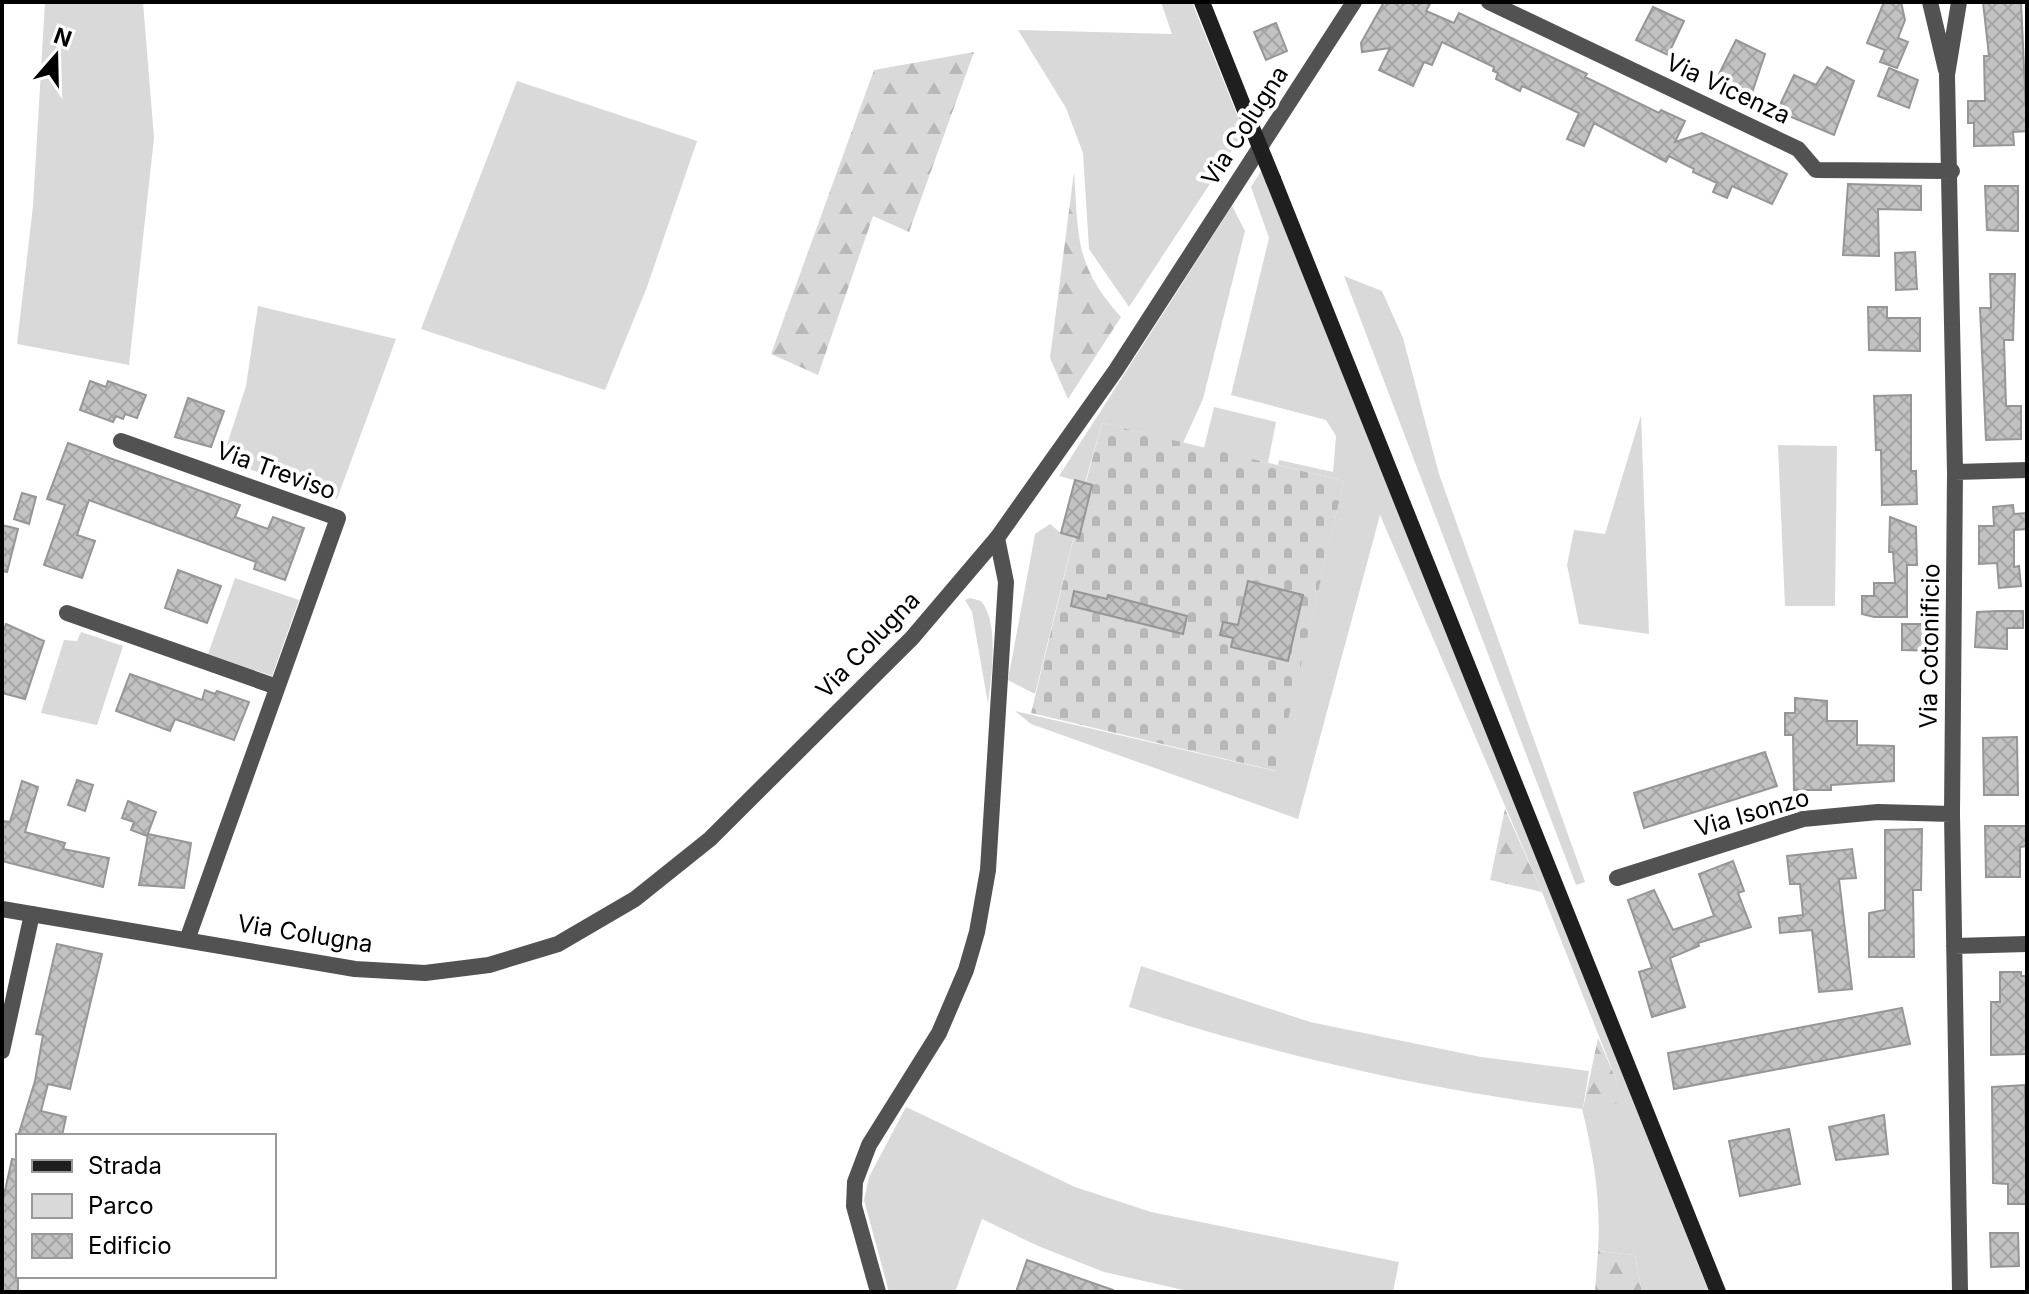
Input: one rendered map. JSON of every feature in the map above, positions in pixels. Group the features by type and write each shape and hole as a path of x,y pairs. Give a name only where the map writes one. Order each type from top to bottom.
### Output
{"main road":[{"path":"1202,2 1718,1292"}],"street":[{"name":"Via Colugna","path":"2,909 355,969 425,973 489,965 558,944 635,899 710,839 912,638 997,538 1116,370 1354,2"},
{"name":"Via Vicenza","path":"1489,2 1798,149 1816,170 1952,171"},
{"path":"1930,2 1947,75"},
{"name":"Via Cotonificio","path":"1959,2 1947,75 1952,171 1955,472 1952,814 1960,1292"},
{"name":"Via Treviso","path":"121,441 338,518 187,940"},
{"path":"1955,472 2027,470"},
{"path":"878,1292 854,1206 855,1182 869,1145 939,1033 966,970 988,870 1006,582 997,538"},
{"path":"67,613 277,687"},
{"name":"Via Isonzo","path":"1617,878 1803,819 1878,812 1952,814"},
{"path":"2,1051 32,914"},
{"path":"1954,946 2027,944"}],"green space":[{"path":"45,2 143,2 154,138 129,365 17,344 33,206"},
{"path":"1161,2 1192,2 1244,132 1129,307 1089,249 1083,153 1066,108 1018,30 1172,34"},
{"path":"974,52 909,232 873,216 818,375 771,354 874,70"},
{"path":"517,81 697,141 647,287 605,390 421,329"},
{"path":"1263,168 1709,1292 1642,1292 1635,1255 1598,1251 1596,1179 1582,1109 1467,1092 1353,1069 1241,1041 1129,1007 1141,966 1310,1022 1481,1057 1589,1071 1583,1108 1625,1102 1542,892 1380,515 1298,819 1031,724 1015,711 1275,771 1344,481 1278,465 1279,460 1333,472 1336,436 1326,420 1231,395 1269,238 1251,187"},
{"path":"1074,172 1082,250 1095,281 1121,317 1068,399 1050,358"},
{"path":"1232,206 1245,231 1203,399 1183,443 1102,423 1085,483 1059,476"},
{"path":"1344,276 1382,291 1403,338 1439,474 1585,882 1576,885"},
{"path":"258,306 396,339 337,499 222,460 246,386"},
{"path":"1214,407 1276,422 1268,463 1204,448"},
{"path":"1641,415 1649,634 1579,624 1567,565 1574,530 1605,534"},
{"path":"1102,423 1344,481 1276,771 1031,713 1074,537 1061,533 1075,480 1086,482"},
{"path":"1778,445 1837,446 1835,606 1785,606"},
{"path":"1050,524 1061,533 1074,536 1035,694 1008,680 1035,534"},
{"path":"235,578 299,600 272,676 208,654"},
{"path":"965,600 981,601 991,623 993,651 988,704 972,612"},
{"path":"81,632 123,646 97,725 41,713 64,640 77,641"},
{"path":"1505,809 1542,892 1490,880"},
{"path":"1598,1038 1626,1102 1583,1109"},
{"path":"906,1107 1075,1187 1151,1212 1399,1262 1393,1292 1192,1292 1104,1272 1038,1246 982,1219 955,1292 889,1292 864,1200 869,1177"},
{"path":"1598,1251 1635,1255 1642,1292 1595,1292"}],"building":[{"path":"1384,2 1431,2 1426,11 1454,23 1459,13 1587,74 1585,77 1659,113 1661,110 1685,121 1675,142 1702,133 1787,174 1772,204 1732,186 1727,198 1713,192 1717,183 1693,172 1694,169 1669,156 1666,162 1594,123 1584,146 1567,139 1579,113 1522,86 1520,91 1496,79 1498,73 1493,71 1494,67 1442,42 1432,65 1424,62 1413,86 1379,70 1390,48 1362,52 1361,43"},
{"path":"1884,2 1901,2 1905,20 1898,38 1908,42 1897,68 1880,62 1885,50 1867,43"},
{"path":"1983,2 2021,2 2027,131 2013,132 2014,145 1974,146 1974,123 1968,123 1968,101 1985,101 1984,56 1989,56"},
{"path":"1653,7 1684,21 1668,55 1636,40"},
{"path":"1276,23 1287,51 1266,60 1254,32"},
{"path":"1736,40 1765,54 1751,96 1716,80"},
{"path":"1827,67 1854,81 1834,135 1777,111 1794,75 1816,85"},
{"path":"1889,68 1918,80 1909,108 1878,96"},
{"path":"1848,184 1921,186 1921,210 1878,209 1879,256 1843,255"},
{"path":"1985,186 2018,186 2018,231 1987,230"},
{"path":"1915,252 1917,289 1896,290 1895,253"},
{"path":"1990,274 2015,274 2013,340 2004,340 2006,406 2021,406 2021,439 1986,440 1980,308 1991,308"},
{"path":"1868,307 1887,307 1887,318 1920,318 1920,351 1869,350"},
{"path":"90,381 106,387 108,381 146,395 137,418 125,414 123,419 116,416 113,422 80,410"},
{"path":"1911,395 1911,471 1916,471 1917,504 1882,505 1881,450 1876,450 1874,396"},
{"path":"188,398 224,411 211,447 175,437"},
{"path":"68,443 240,505 235,517 268,529 273,517 304,528 285,580 254,569 256,562 89,500 77,535 95,541 82,578 44,565 65,505 47,499"},
{"path":"1075,480 1092,485 1079,538 1061,533"},
{"path":"22,493 36,497 29,524 14,519"},
{"path":"2013,505 2014,514 2027,513 2027,529 2014,530 2014,567 2019,566 2021,586 1999,588 1997,563 1979,564 1979,526 1994,526 1993,507"},
{"path":"1890,517 1916,527 1917,565 1907,565 1907,617 1862,614 1862,596 1874,596 1874,583 1895,583 1893,552 1889,552"},
{"path":"2,525 18,529 7,572 2,571"},
{"path":"178,570 221,586 207,623 165,608"},
{"path":"1248,581 1303,595 1288,661 1231,647 1233,638 1220,635 1223,622 1238,625"},
{"path":"1074,591 1107,599 1108,595 1187,616 1183,634 1071,606"},
{"path":"2023,611 2023,628 2007,628 2007,649 1975,647 1977,612"},
{"path":"6,624 44,641 25,699 2,693 2,635"},
{"path":"1902,624 1940,624 1940,651 1902,650"},
{"path":"130,674 202,700 205,690 249,702 234,740 175,719 170,731 116,711"},
{"path":"1795,698 1827,701 1827,721 1857,721 1857,745 1894,746 1894,781 1831,785 1831,790 1794,790 1793,735 1785,735 1785,713 1795,713"},
{"path":"2017,737 2018,795 1984,795 1983,738"},
{"path":"1765,752 1777,786 1644,828 1634,793"},
{"path":"77,780 93,785 85,811 68,805"},
{"path":"22,781 38,787 25,832 65,843 63,849 109,858 103,887 2,861 2,821 10,822"},
{"path":"128,801 156,812 147,836 131,830 134,822 122,818"},
{"path":"1985,826 2027,826 2027,846 2020,847 2020,877 1986,877"},
{"path":"1922,829 1921,890 1913,890 1914,957 1869,957 1869,913 1885,910 1885,830"},
{"path":"148,834 191,843 184,888 139,885"},
{"path":"1852,849 1856,878 1839,879 1852,989 1819,992 1812,930 1780,933 1779,918 1803,915 1800,884 1790,884 1787,856"},
{"path":"1733,861 1744,891 1738,893 1751,927 1698,943 1699,946 1670,958 1685,1007 1652,1017 1639,972 1652,968 1628,900 1654,890 1673,930 1714,916 1699,874"},
{"path":"57,944 102,954 70,1089 48,1084 41,1111 66,1117 62,1134 19,1134 35,1081 43,1035 36,1034"},
{"path":"2000,972 2021,972 2021,976 2027,976 2026,1054 1991,1055 1991,1002 2000,1002"},
{"path":"1902,1008 1910,1044 1674,1089 1668,1053"},
{"path":"2025,1085 2027,1204 2008,1204 2008,1184 1993,1183 1992,1087"},
{"path":"1884,1115 1888,1154 1836,1160 1829,1127"},
{"path":"1789,1129 1800,1184 1740,1196 1729,1141"},
{"path":"12,1159 16,1160 18,1292 2,1292 2,1204"},
{"path":"1990,1233 2018,1233 2019,1266 1991,1267"},
{"path":"1027,1260 1113,1290 1113,1292 1016,1292"}]}
